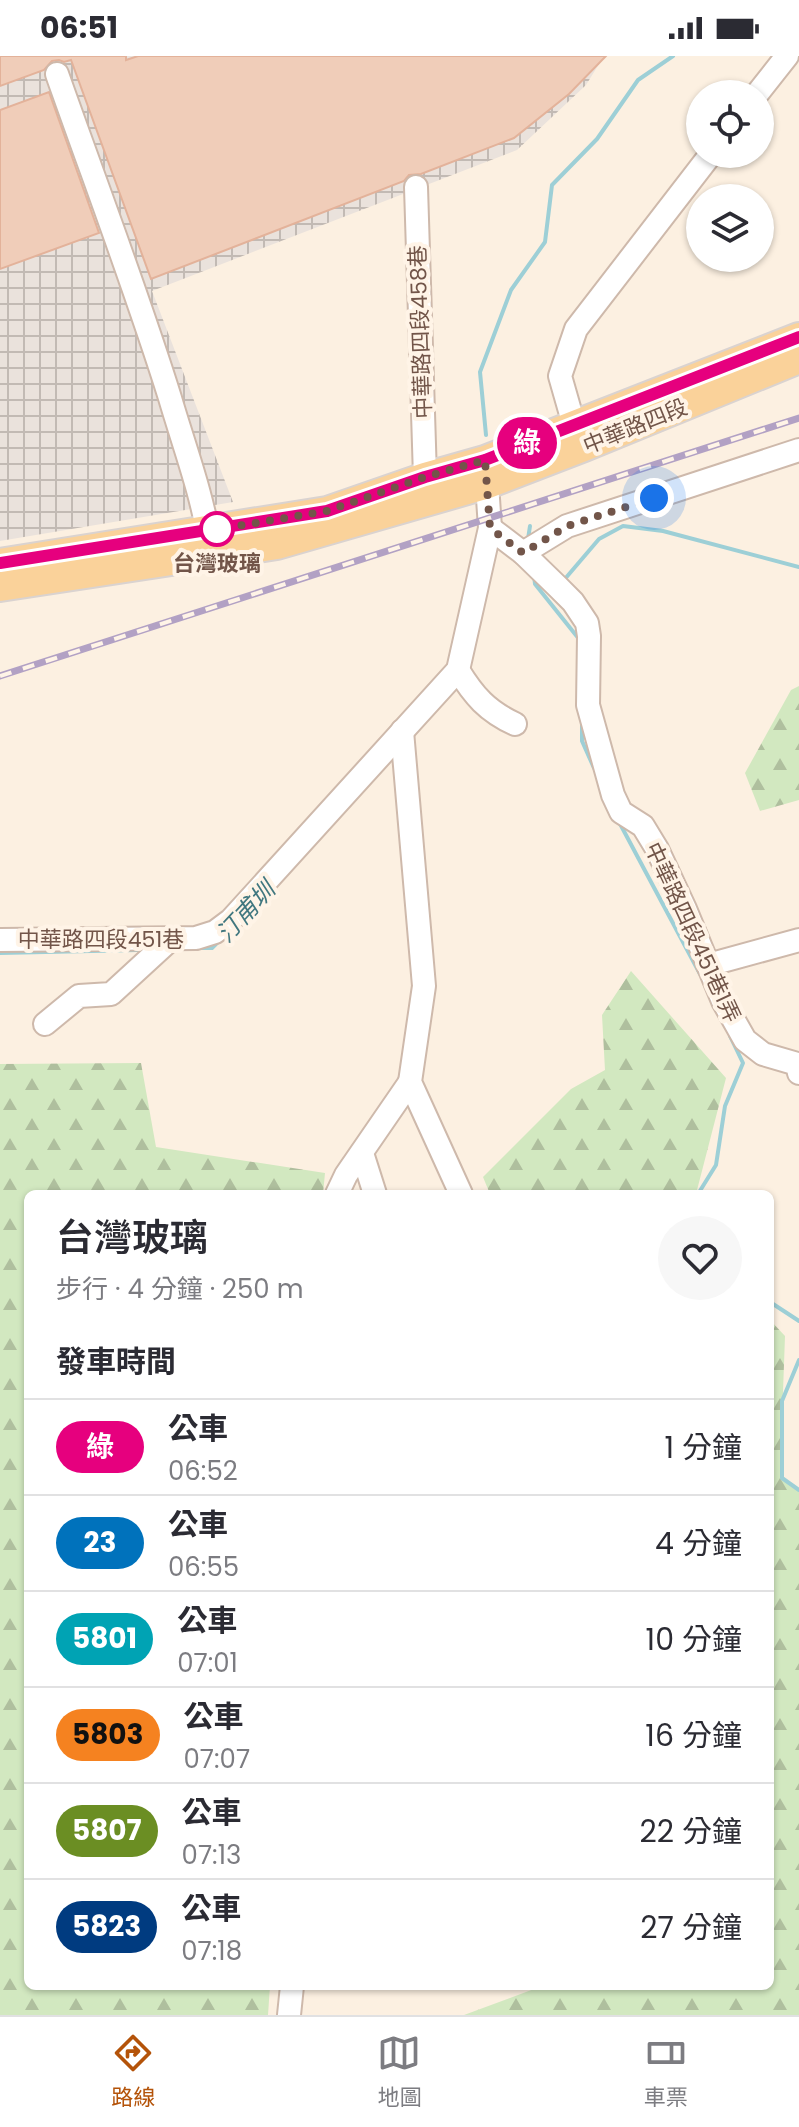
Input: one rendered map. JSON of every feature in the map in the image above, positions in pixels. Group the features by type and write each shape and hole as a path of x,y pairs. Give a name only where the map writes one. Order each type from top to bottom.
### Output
{"main road":[{"name":"中華路四段","path":"579,436 799,337"},
{"name":"中華路四段","path":"0,563 210,543 277,545 799,359"},
{"name":"中華路四段","path":"0,587 210,543 327,511 425,477 486,472"}],"lane":[{"path":"768,80 787,56"},
{"path":"57,74 151,339 210,543"},
{"path":"579,436 560,376 576,329 700,168"},
{"name":"中華路四段458巷","path":"416,187 425,477"},
{"path":"530,560 544,539 567,526 799,450"},
{"name":"中華路四段451巷","path":"0,940 196,938 215,932 231,920 458,670 490,528 486,472"},
{"name":"中華路四段451巷1弄","path":"490,528 530,560 573,602 587,623 588,705 613,795 621,812 643,826 657,849 723,1001 745,1040 763,1054 797,1064 799,1073"},
{"path":"458,670 474,695 496,715 515,724"},
{"path":"339,1190 410,1082 424,986 402,731"},
{"path":"45,1024 79,996 111,994 172,938"},
{"path":"708,965 799,940"},
{"path":"410,1082 459,1190"},
{"path":"362,1153 374,1190"},
{"path":"289,2015 292,1990"}],"shaded area":[{"path":"0,56 604,56 586,85 517,150 152,291 233,502 0,541"}],"green space":[{"path":"799,686 799,800 760,811 745,773 791,690"},
{"path":"631,971 726,1078 697,1190 488,1190 483,1177 571,1089 605,1070 602,1015"},
{"path":"141,1063 156,1147 325,1173 323,1190 24,1190 24,1990 270,1990 268,2015 0,2015 0,1064"},
{"path":"774,1324 785,1336 780,1476 799,1490 799,2015 464,2015 531,1990 774,1990"}],"building":[{"path":"0,56 126,56 126,60 138,56 606,56 569,94 514,138 421,174 409,175 404,181 151,279 71,60 52,61 44,70 0,86"},
{"path":"49,92 99,233 0,269 0,110"}],"waterway":[{"path":"486,435 480,372 511,290 545,242 552,185 597,139 638,80 673,56"},
{"path":"528,539 530,526"},
{"name":"汀甫圳","path":"564,580 599,539 623,526 663,531 799,567"},
{"path":"534,575 535,584 579,639"},
{"path":"582,719 582,741 594,768"},
{"path":"618,820 700,974"},
{"name":"汀甫圳","path":"198,948 212,948 218,942"},
{"name":"汀甫圳","path":"0,953 137,950"},
{"path":"700,1190 716,1165 725,1106 743,1063 730,1036"},
{"path":"774,1305 799,1321"},
{"path":"799,1360 782,1401 782,1478 799,1490"}],"railway":[{"path":"0,676 799,418"}],"bus line":[{"name":"綠","path":"0,563 327,511 485,460 799,337"}],"place":[{"name":"台灣玻璃","path":"217,529"}],"route":[{"path":"217,529 208,531 327,511 485,460 490,528 523,553 567,526 654,498"}]}
